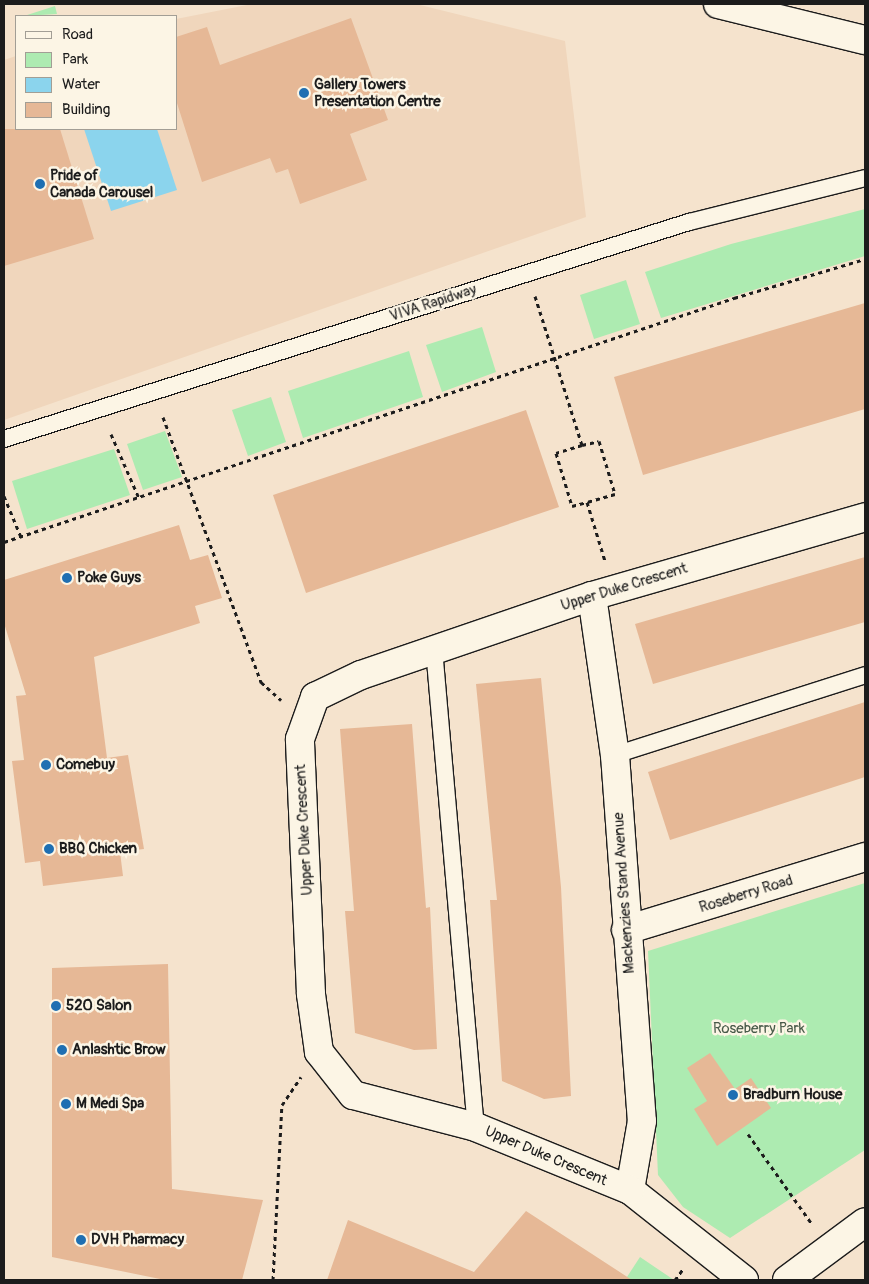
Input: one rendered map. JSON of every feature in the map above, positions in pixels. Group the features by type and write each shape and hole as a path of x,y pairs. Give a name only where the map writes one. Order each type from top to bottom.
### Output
{"street":[{"path":"718,4 865,40"},
{"name":"Upper Duke Crescent","path":"744,1280 630,1190 476,1127 353,1095 319,1052 311,994 300,739 315,696 434,649 602,592 865,517"},
{"name":"Mackenzies Stand Avenue","path":"602,592 626,930 642,1122 630,1190"},
{"name":"Roseberry Road","path":"626,930 865,857"},
{"path":"787,1280 865,1222"}],"lane":[{"name":"VIVA Rapidway","path":"4,439 689,222 865,178"},
{"path":"434,649 476,1127"},
{"path":"615,755 865,676"}],"path":[{"path":"4,542 554,359 865,259"},
{"path":"534,294 582,445"},
{"path":"163,417 262,682 306,722"},
{"path":"111,434 138,498"},
{"path":"599,440 615,494 587,502 572,506 556,453 599,440"},
{"path":"4,496 20,537"},
{"path":"587,502 602,592"},
{"path":"273,1280 282,1105 319,1052"},
{"path":"748,1134 829,1249"}],"shaded area":[{"path":"252,4 416,4 565,41 586,217 4,420 4,60 15,56 15,130 178,130 178,19"}],"green space":[{"path":"55,6 57,14 40,15 27,15"},
{"path":"865,209 865,256 661,318 645,272 731,244"},
{"path":"626,280 640,324 594,339 580,295"},
{"path":"482,327 496,372 442,392 426,345"},
{"path":"409,351 423,397 303,438 288,391"},
{"path":"271,397 286,442 248,456 232,410"},
{"path":"165,431 182,477 143,490 127,444"},
{"path":"114,449 130,495 27,529 12,481"},
{"name":"Roseberry Park","path":"865,883 865,1150 730,1238 683,1207 658,1175 648,951"},
{"path":"640,1257 674,1280 625,1280"}],"water":[{"path":"84,130 157,130 177,190 111,211"}],"building":[{"name":"Gallery Towers Presentation Centre","path":"351,18 388,120 350,134 367,180 300,204 288,169 276,173 270,158 202,182 178,106 178,36 207,27 220,65"},
{"name":"Pride of Canada Carousel","path":"4,129 60,130 94,239 4,266"},
{"path":"865,303 865,409 643,475 614,377"},
{"path":"526,410 559,507 306,593 273,495"},
{"path":"179,525 190,560 208,555 222,598 195,606 200,623 94,657 107,758 128,755 144,849 120,852 123,876 43,886 40,861 25,863 12,761 24,760 16,696 26,695 4,623 4,580"},
{"path":"865,557 865,622 653,684 635,624"},
{"path":"541,678 561,887 571,1096 544,1099 502,1081 490,900 497,900 476,684"},
{"path":"865,702 865,777 670,840 648,772"},
{"path":"412,724 426,908 430,907 437,1049 414,1050 355,1033 345,911 354,911 340,729"},
{"path":"168,964 172,1189 263,1200 242,1280 165,1280 52,1257 52,968"},
{"name":"Bradburn House","path":"710,1053 735,1089 751,1078 771,1108 717,1146 694,1109 707,1101 687,1068"},
{"path":"526,1211 632,1280 327,1280 348,1220 474,1272"}],"place":[{"name":"Gallery Towers Presentation Centre","path":"304,93"},
{"name":"Pride of Canada Carousel","path":"40,184"},
{"name":"Poke Guys","path":"67,578"},
{"name":"Comebuy","path":"46,765"},
{"name":"BBQ Chicken","path":"49,849"},
{"name":"520 Salon","path":"56,1006"},
{"name":"Anlashtic Brow","path":"62,1050"},
{"name":"Bradburn House","path":"733,1095"},
{"name":"M Medi Spa","path":"66,1104"},
{"name":"DVH Pharmacy","path":"81,1240"}]}
